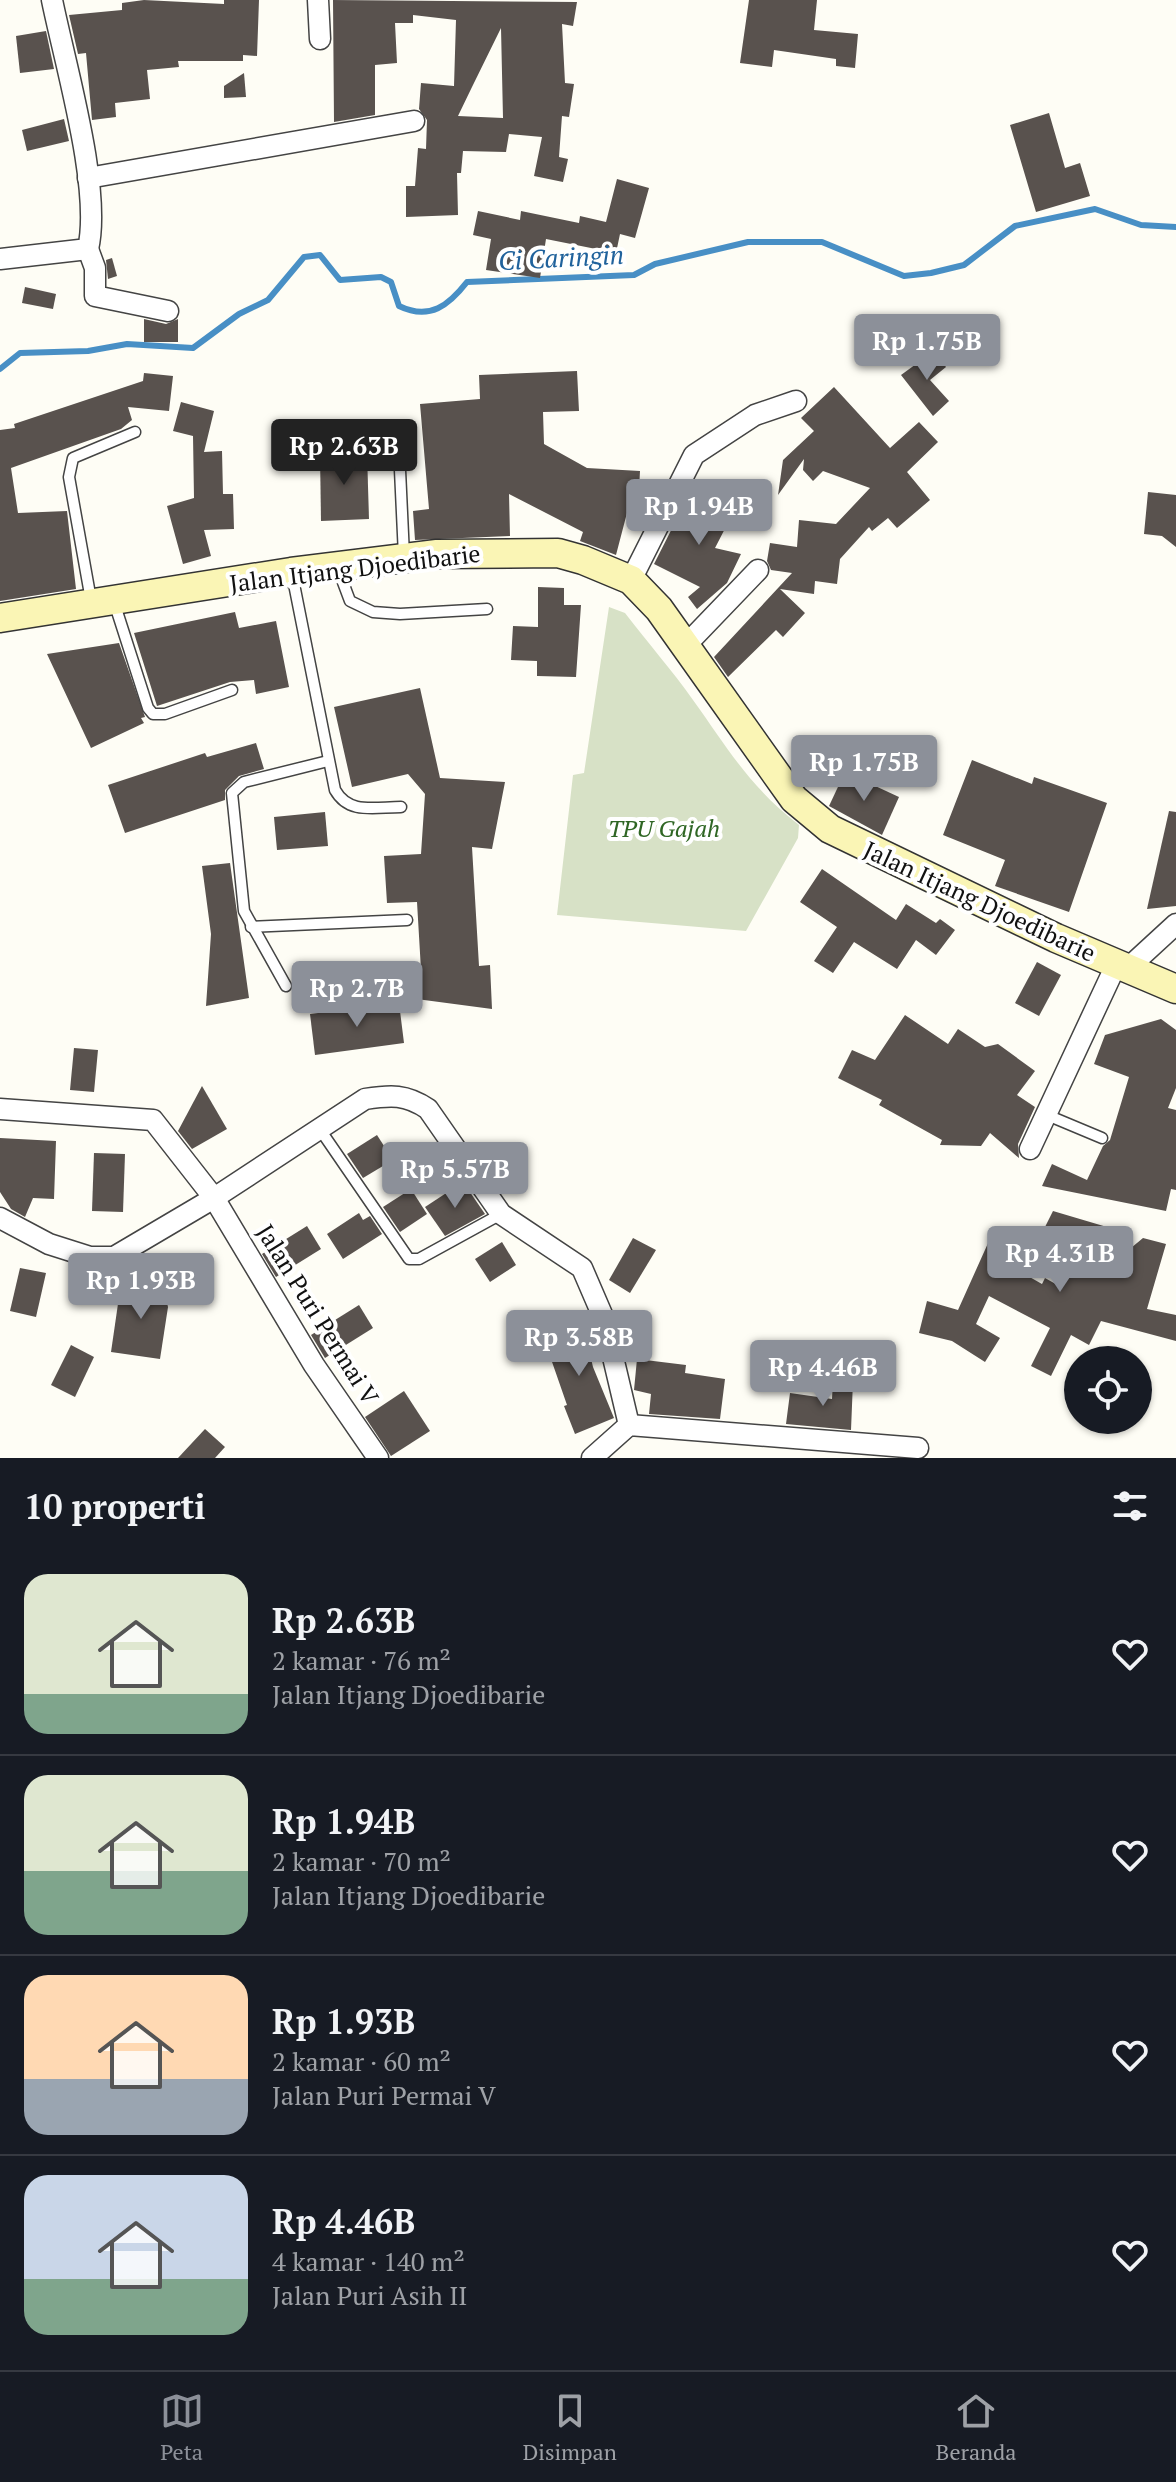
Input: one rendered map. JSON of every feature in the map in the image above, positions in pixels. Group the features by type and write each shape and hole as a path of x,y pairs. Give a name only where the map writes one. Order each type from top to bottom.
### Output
{"main road":[{"name":"Jalan Itjang Djoedibarie","path":"0,618 291,572 404,558 487,552 558,553 631,580 659,609 794,799 830,829 1122,967 1176,989"}],"street":[{"path":"52,0 88,178 93,229 88,249 95,268 95,296 168,311"},
{"path":"318,0 320,39"},
{"path":"88,178 414,121"},
{"path":"0,259 88,249"},
{"path":"631,580 694,455 755,415 796,401"},
{"path":"685,646 758,570"},
{"path":"1030,1149 1122,967 1176,924"},
{"path":"0,1218 49,1244 103,1259 114,1257 214,1198 365,1099 390,1095 411,1098 428,1109 501,1214 582,1268 604,1319 629,1425"},
{"name":"Jalan Puri Permai V","path":"0,1109 153,1120 214,1198 314,1365 378,1458"},
{"path":"592,1458 629,1425 918,1448"}],"lane":[{"path":"135,432 73,458 69,477 103,604 153,714 165,714 232,690"},
{"path":"400,470 404,558"},
{"path":"337,567 350,601 358,608 400,614 487,609"},
{"path":"291,572 335,790 342,803 353,808 401,807"},
{"path":"286,986 251,927 238,882 234,789 244,782 328,761"},
{"path":"251,927 407,920"},
{"path":"1047,1115 1102,1138"},
{"path":"318,1127 409,1259 419,1259 501,1214"}],"green space":[{"name":"TPU Gajah","path":"609,607 625,613 741,767 766,796 799,825 798,838 746,931 557,915 573,775 584,773"}],"building":[{"path":"144,0 224,4 224,0 259,0 257,56 243,55 243,61 178,61 179,67 147,70 150,99 115,103 116,117 92,120 86,53 78,54 69,15 122,10 122,3"},
{"path":"333,0 577,2 573,26 562,24 565,83 574,84 569,117 562,116 559,157 568,159 563,182 534,176 542,137 509,134 506,152 463,151 461,173 457,173 458,215 406,217 406,186 415,186 418,148 426,149 427,120 419,109 421,83 454,86 456,20 413,15 413,23 395,23 397,63 375,65 375,115 334,122","holes":["501,28 503,118 458,116"]},
{"path":"749,0 817,0 814,30 858,34 855,68 836,66 836,59 774,50 772,67 740,63"},
{"path":"46,31 54,69 20,73 16,36"},
{"path":"244,73 246,97 224,98 224,86"},
{"path":"1049,113 1065,168 1080,163 1090,196 1036,212 1010,125"},
{"path":"64,119 69,141 27,151 22,130"},
{"path":"617,179 649,188 635,238 620,234 616,253 546,239 540,278 486,270 491,239 473,235 478,211 520,220 521,211 579,223 580,216 606,222"},
{"path":"112,258 117,276 108,279 106,260"},
{"path":"25,287 56,294 53,309 22,303"},
{"path":"144,319 166,324 178,319 178,342 144,342"},
{"path":"934,351 946,367 930,380 949,401 933,416 901,375"},
{"path":"577,371 579,411 543,412 544,444 587,468 640,471 639,490 633,490 616,555 580,541 583,532 509,494 510,536 415,540 413,511 429,509 420,404 480,399 479,375"},
{"path":"144,373 173,376 169,411 128,407 132,420 121,429 11,468 18,513 67,511 76,589 0,601 0,430 15,428 14,424 143,381"},
{"path":"834,387 890,448 919,422 938,442 907,472 930,500 897,528 888,518 872,531 869,527 840,559 837,584 815,581 814,594 780,589 805,613 783,637 776,630 728,677 714,657 792,573 771,570 767,561 770,543 797,547 799,520 836,524 870,488 823,471 813,481 803,470 804,459 778,495 783,460 814,431 801,418"},
{"path":"181,402 214,411 204,452 222,451 223,494 233,494 234,529 204,530 211,556 183,564 167,506 194,498 193,436 173,431"},
{"path":"367,453 369,519 321,521 320,454"},
{"path":"692,489 720,500 732,515 715,548 741,554 727,583 697,609 688,597 700,587 654,564"},
{"path":"1148,492 1176,495 1176,547 1162,536 1144,534"},
{"path":"538,587 564,588 564,605 581,605 576,677 537,676 537,661 511,660 513,626 538,627"},
{"path":"235,612 239,628 276,621 289,687 256,694 254,680 230,682 157,706 134,633"},
{"path":"119,643 145,717 141,718 144,723 91,748 47,654"},
{"path":"420,688 440,778 505,782 492,849 472,847 479,966 490,965 492,1009 409,998 408,972 421,970 417,902 387,903 384,856 421,854 425,794 408,774 352,787 334,707"},
{"path":"256,743 264,769 239,776 225,790 225,800 125,833 108,785 205,753 207,757"},
{"path":"972,760 1032,784 1034,777 1107,803 1069,912 995,886 1005,860 943,835"},
{"path":"845,772 899,797 882,835 829,806"},
{"path":"1169,811 1176,812 1176,906 1147,909"},
{"path":"325,812 328,846 277,850 274,817"},
{"path":"230,863 249,998 206,1006 211,934 202,866"},
{"path":"822,869 896,920 906,904 936,923 940,919 955,930 936,955 916,940 897,969 854,942 833,973 814,961 837,927 800,902"},
{"path":"1037,962 1061,975 1039,1016 1015,1003"},
{"path":"399,1003 404,1043 315,1055 310,1014"},
{"path":"905,1015 948,1044 958,1029 985,1047 998,1044 1035,1071 1017,1095 1035,1107 1018,1144 1019,1158 990,1133 981,1146 940,1145 942,1140 879,1105 882,1100 838,1078 852,1050 875,1060"},
{"path":"1161,1019 1176,1030 1176,1088 1168,1108 1176,1110 1176,1190 1171,1189 1166,1211 1042,1186 1052,1164 1087,1180 1103,1146 1110,1140 1129,1077 1094,1064 1105,1035"},
{"path":"74,1048 98,1050 94,1092 70,1090"},
{"path":"202,1086 227,1129 192,1149 178,1131"},
{"path":"377,1135 393,1160 363,1178 347,1154"},
{"path":"0,1138 56,1141 54,1199 33,1198 25,1217 11,1209 0,1192"},
{"path":"94,1153 125,1154 123,1212 92,1211"},
{"path":"463,1182 485,1214 445,1236 425,1207"},
{"path":"411,1189 427,1214 400,1232 383,1207"},
{"path":"1053,1211 1117,1230 1095,1278 1143,1238 1166,1244 1147,1309 1176,1315 1176,1341 1101,1321 1089,1345 1071,1335 1051,1376 1031,1366 1050,1328 989,1296 976,1324 1000,1338 985,1362 952,1341 919,1333 927,1301 958,1310 989,1241 1008,1251 1003,1262 1042,1284 1045,1278 1061,1287 1077,1255 1040,1237"},
{"path":"359,1213 363,1220 370,1216 382,1234 343,1259 327,1234"},
{"path":"307,1226 321,1249 276,1277 262,1254"},
{"path":"633,1238 656,1250 630,1293 609,1280"},
{"path":"502,1242 516,1265 490,1282 475,1259"},
{"path":"20,1268 46,1273 36,1317 10,1311"},
{"path":"160,1274 168,1307 160,1359 111,1352 119,1297"},
{"path":"359,1305 373,1328 325,1358 311,1335"},
{"path":"585,1321 592,1341 587,1342 593,1367 614,1418 575,1434 564,1406 567,1405 551,1359 555,1358 547,1335"},
{"path":"71,1345 94,1357 75,1397 51,1385"},
{"path":"637,1359 686,1365 685,1373 725,1379 720,1419 649,1414 651,1394 634,1390"},
{"path":"833,1380 853,1381 851,1430 786,1424 790,1393 832,1399"},
{"path":"404,1391 430,1431 391,1456 365,1417"},
{"path":"205,1429 225,1447 215,1458 178,1458"}],"waterway":[{"name":"Ci Caringin","path":"0,369 20,353 88,351 127,344 193,348 239,314 268,300 304,257 320,255 340,280 381,277 391,282 399,306 420,312 446,304 467,282 634,275 655,264 748,242 822,242 904,276 964,265 1015,226 1095,209 1141,225 1176,227"}]}
